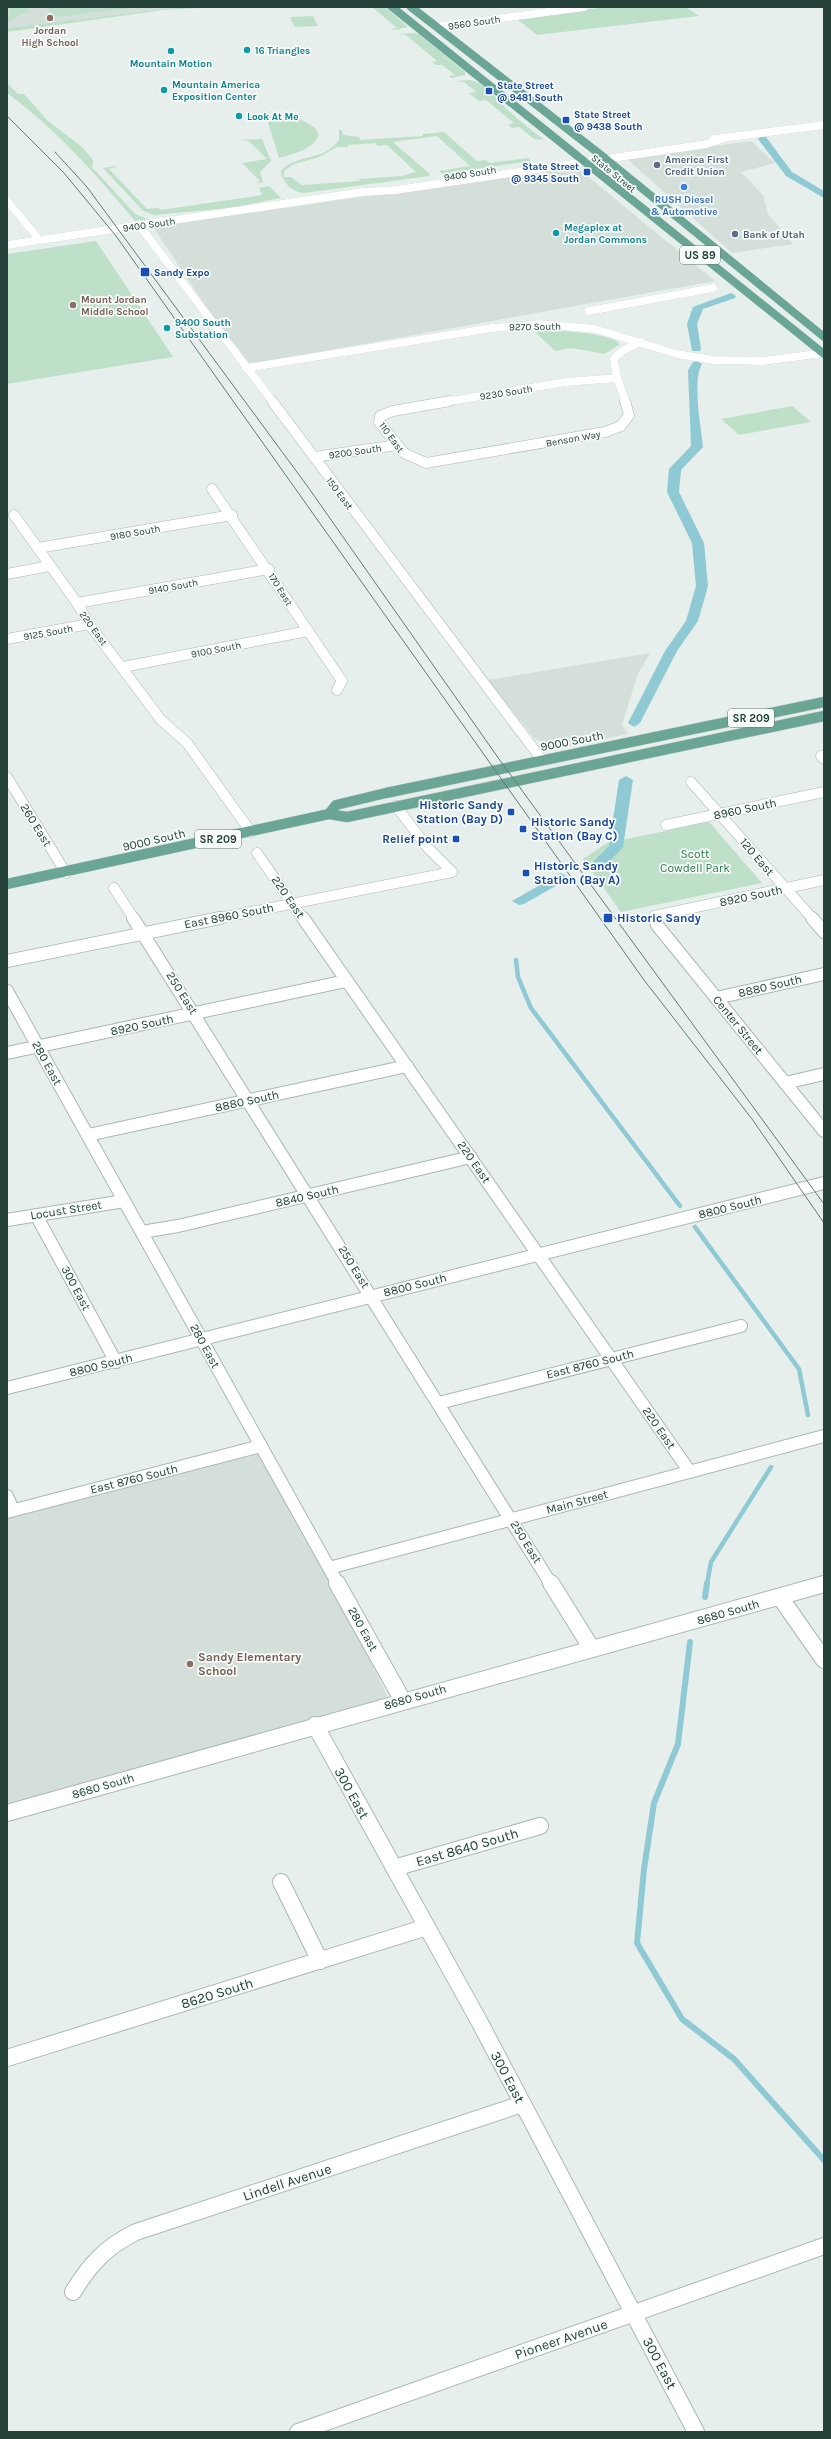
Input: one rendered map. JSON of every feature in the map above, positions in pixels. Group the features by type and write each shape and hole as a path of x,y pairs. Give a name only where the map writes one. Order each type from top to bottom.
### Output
{"main road":[{"name":"State Street","path":"392,7 583,162 824,353"},
{"name":"State Street","path":"411,7 599,153 824,337"},
{"name":"9000 South","path":"329,814 336,805 542,760 824,702"},
{"path":"756,730 796,715 824,709"},
{"name":"9000 South","path":"7,884 329,814 347,817 824,716"},
{"path":"542,760 557,763 612,761"}],"street":[{"name":"9560 South","path":"436,27 584,7"},
{"name":"9400 South","path":"362,192 370,188 599,153 702,140 722,139 824,125"},
{"name":"9400 South","path":"7,245 39,239 362,192 396,190 606,159 707,144 722,139"},
{"path":"8,203 39,239"},
{"name":"150 East","path":"139,225 542,760"},
{"path":"589,311 713,288"},
{"name":"9270 South","path":"246,368 524,325 556,325 589,328 641,342 677,354 729,361 763,361 824,353"},
{"name":"Benson Way","path":"420,462 446,460 595,435 614,429 627,420 629,415 614,359 622,351 641,342"},
{"name":"9230 South","path":"393,411 566,382 618,378"},
{"name":"110 East","path":"393,411 380,416 378,419 397,445 409,458 420,462"},
{"name":"9200 South","path":"314,457 397,445"},
{"name":"170 East","path":"212,489 232,515 269,569 342,681 337,690"},
{"name":"220 East","path":"14,515 77,604 89,624 123,667 161,720 187,743 251,832"},
{"name":"9180 South","path":"38,548 232,515"},
{"path":"7,574 49,566"},
{"name":"9140 South","path":"77,604 269,569"},
{"name":"9125 South","path":"7,639 89,624"},
{"name":"9100 South","path":"123,667 308,631"},
{"name":"260 East","path":"7,777 66,872"},
{"name":"120 East","path":"691,782 824,932"},
{"name":"8960 South","path":"666,825 824,792"},
{"name":"East 8960 South","path":"7,961 452,872 427,847 396,806"},
{"name":"220 East","path":"257,853 690,1472"},
{"name":"8920 South","path":"654,916 824,880"},
{"name":"250 East","path":"114,888 144,933 440,1403 592,1649"},
{"name":"Center Street","path":"654,916 657,926 824,1131"},
{"name":"8880 South","path":"716,998 824,974"},
{"name":"8920 South","path":"7,1053 346,981"},
{"name":"280 East","path":"7,991 403,1701"},
{"name":"8880 South","path":"88,1135 407,1066"},
{"path":"785,1083 824,1074"},
{"name":"8840 South","path":"142,1232 471,1158"},
{"name":"8800 South","path":"7,1388 116,1362 372,1296 824,1183"},
{"name":"Locust Street","path":"7,1220 124,1201"},
{"name":"300 East","path":"36,1215 116,1362"},
{"name":"East 8760 South","path":"440,1403 741,1326"},
{"name":"Main Street","path":"329,1568 824,1436"},
{"name":"East 8760 South","path":"10,1511 261,1446"},
{"path":"7,1496 10,1511"},
{"name":"8680 South","path":"7,1813 315,1725 824,1584"},
{"path":"780,1597 824,1660"},
{"name":"300 East","path":"315,1725 427,1927 634,2313 696,2432"},
{"name":"East 8640 South","path":"394,1868 540,1826"},
{"path":"281,1882 320,1961"},
{"name":"8620 South","path":"7,2058 427,1927"},
{"name":"Lindell Avenue","path":"73,2292 90,2263 111,2243 136,2232 522,2104"},
{"name":"Pioneer Avenue","path":"298,2432 824,2246"}],"shaded area":[{"name":"Jordan High School","path":"7,7 181,7 7,28"},
{"path":"751,141 775,163 741,172 763,195 768,214 793,244 732,253 626,158"},
{"path":"575,166 715,281 245,365 153,227"},
{"path":"650,653 637,676 622,725 628,734 571,746 552,746 534,738 488,680"},
{"name":"Sandy Elementary School","path":"263,1449 325,1567 394,1710 7,1820 7,1518"}],"green space":[{"path":"9,7 24,7 32,12 21,14 7,23 7,16 10,13"},
{"path":"46,7 139,7 56,17"},
{"path":"181,7 219,7 163,10 7,32 7,28"},
{"path":"372,7 385,7 408,27 394,30 391,29 397,28"},
{"path":"605,7 686,7 699,16 537,35 517,19"},
{"path":"313,16 318,26 295,27 290,17"},
{"path":"398,34 419,34 465,72 465,75 451,78 449,76 455,75 442,65 436,65 432,62 437,61 406,35"},
{"path":"456,81 474,81 486,88 510,112 544,140 534,139 519,127 512,128 508,125 514,123 486,100 479,101 469,93 476,92 464,82"},
{"path":"7,83 18,94 24,94 48,121 82,147 93,160 92,167 135,214 148,219 135,221 105,186 59,137 7,93"},
{"path":"294,115 315,128 319,135 311,145 302,151 279,158 266,116"},
{"path":"339,130 342,130 343,135 359,137 360,140 423,136 423,134 444,132 477,161 485,160 490,163 528,158 531,161 442,174 439,171 470,166 437,136 393,142 430,174 429,176 304,193 300,193 292,189 286,183 283,179 281,171 287,166 293,162 325,152 333,147 339,140","holes":["376,143 377,146 387,145 416,172 402,176 359,179 360,181 302,185 291,177 284,177 284,171 294,164 319,157 337,147"]},
{"path":"262,139 271,161 260,172 263,182 255,184 260,181 242,163 267,159 249,141 239,140"},
{"path":"116,167 109,169 147,209 158,208 161,210 262,195 259,188 269,186 281,198 230,208 154,215 143,211 103,168"},
{"name":"Mount Jordan Middle School","path":"96,241 173,357 7,384 7,254"},
{"path":"533,330 593,334 614,340 620,344 605,354 571,348 555,351"},
{"path":"792,406 811,422 739,435 721,419"},
{"name":"Scott Cowdell Park","path":"709,822 762,883 621,912 583,859 607,843"}],"waterway":[{"path":"763,139 789,174 824,195"},
{"path":"696,349 692,324 698,307 731,296"},
{"path":"634,723 671,651 692,621 702,586 698,543 673,492 675,469 697,447 693,403 693,370 697,364"},
{"path":"598,865 616,847 626,780"},
{"path":"519,901 561,877"},
{"path":"516,960 518,977 531,1008 680,1206"},
{"path":"695,1227 799,1369 808,1415"},
{"path":"707,1584 711,1562 771,1467"},
{"path":"705,1597 707,1583"},
{"path":"690,1642 678,1744 654,1803 644,1869 637,1943 682,2019 734,2059 824,2160"}],"tram line":[{"path":"7,116 64,173 116,236 644,980 752,1119 824,1223"},
{"path":"55,152 87,187 308,487 499,759 824,1204"}],"place":[{"name":"Jordan High School","path":"50,18"},
{"name":"16 Triangles","path":"247,50"},
{"name":"Mountain Motion","path":"171,51"},
{"name":"Mountain America Exposition Center","path":"164,90"},
{"name":"State Street @ 9481 South","path":"489,91"},
{"name":"Look At Me","path":"239,116"},
{"name":"State Street @ 9438 South","path":"566,120"},
{"name":"America First Credit Union","path":"657,165"},
{"name":"State Street @ 9345 South","path":"587,172"},
{"name":"RUSH Diesel & Automotive","path":"684,187"},
{"name":"Megaplex at Jordan Commons","path":"556,233"},
{"name":"Bank of Utah","path":"735,234"},
{"name":"Sandy Expo","path":"145,272"},
{"name":"Mount Jordan Middle School","path":"73,305"},
{"name":"9400 South Substation","path":"167,328"},
{"name":"Historic Sandy Station (Bay D)","path":"511,812"},
{"name":"Historic Sandy Station (Bay C)","path":"523,829"},
{"name":"Relief point","path":"456,839"},
{"name":"Historic Sandy Station (Bay A)","path":"526,873"},
{"name":"Historic Sandy","path":"608,918"},
{"name":"Sandy Elementary School","path":"190,1664"}]}
